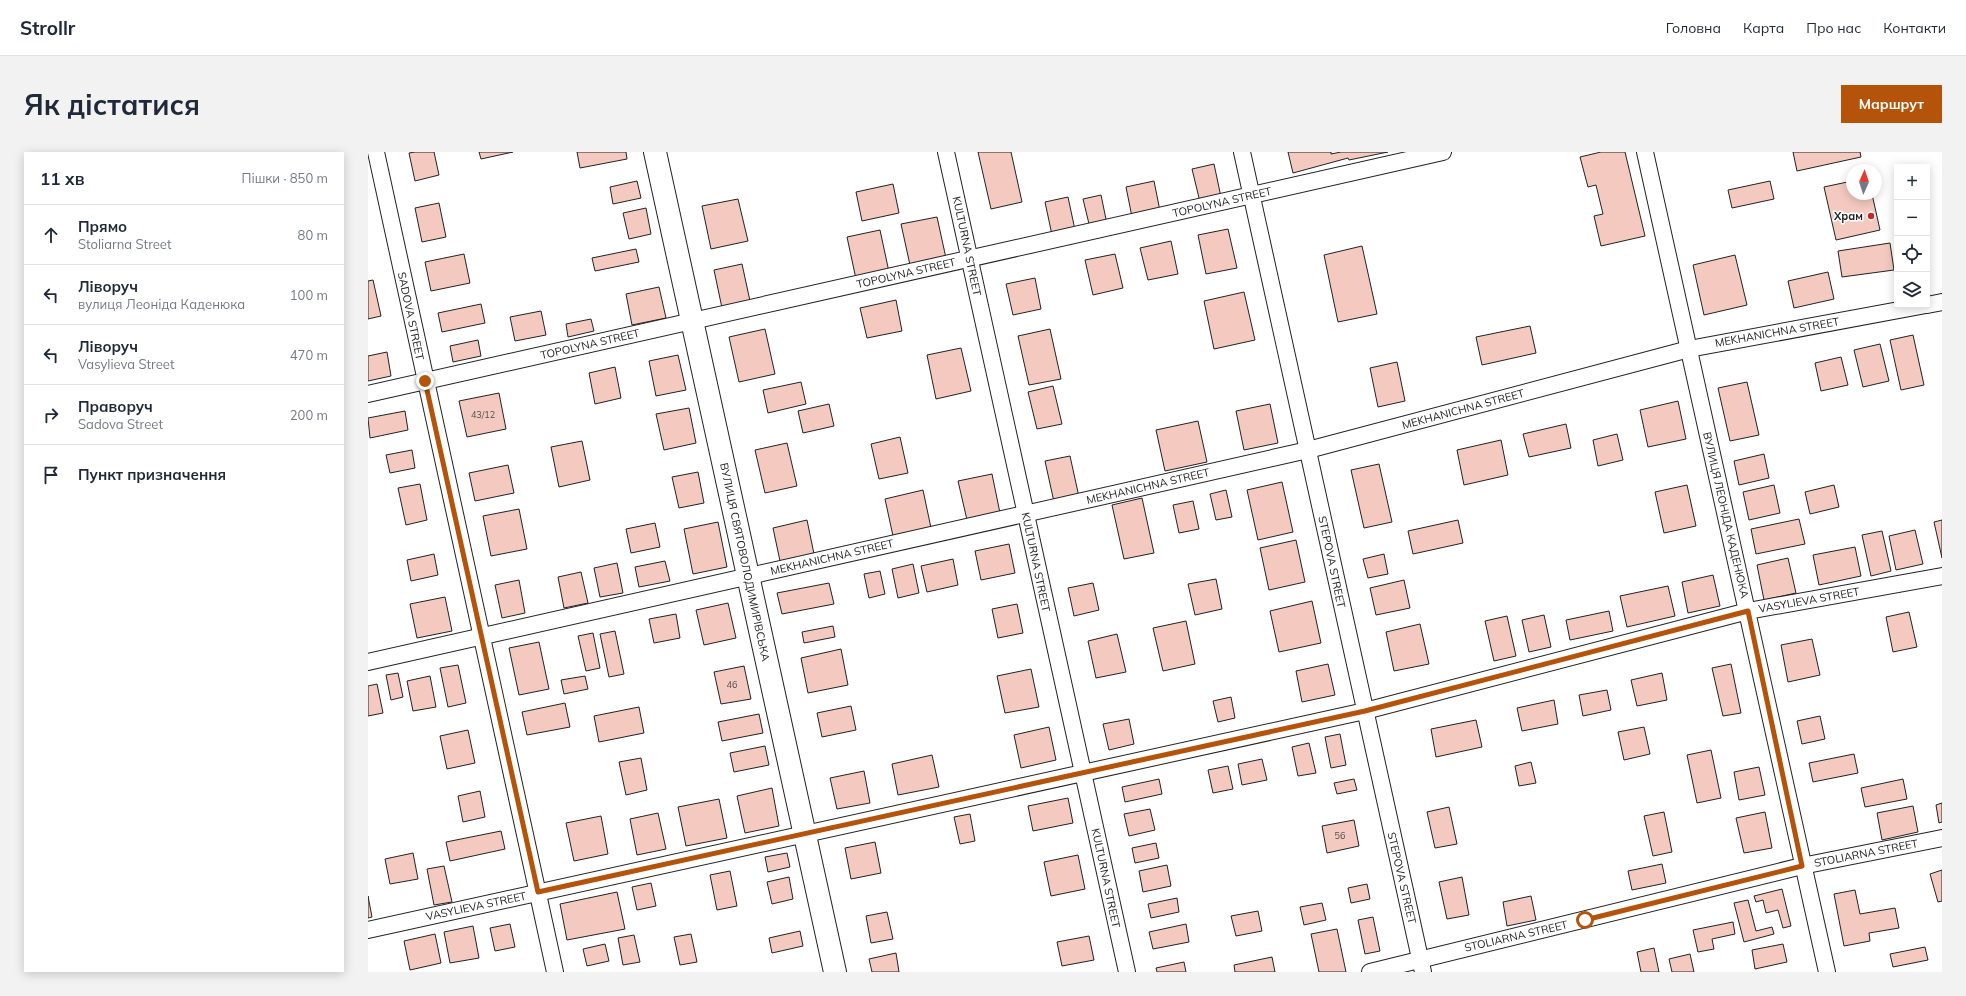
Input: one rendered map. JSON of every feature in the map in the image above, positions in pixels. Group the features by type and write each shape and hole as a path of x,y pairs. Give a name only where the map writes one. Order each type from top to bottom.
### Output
{"street":[{"name":"SADOVA STREET","path":"376,152 555,972"},
{"name":"ВУЛИЦЯ СВЯТОВОЛОДИМИРІВСЬКА","path":"655,152 835,972"},
{"name":"KULTURNA STREET","path":"946,152 1127,972"},
{"name":"STEPOVA STREET","path":"1242,152 1422,965"},
{"name":"TOPOLYNA STREET","path":"368,394 1443,152"},
{"name":"ВУЛИЦЯ ЛЕОНІДА КАДЕНЮКА","path":"1645,152 1748,611 1802,866 1827,972"},
{"name":"MEKHANICHNA STREET","path":"1930,304 1942,302"},
{"name":"MEKHANICHNA STREET","path":"368,662 1308,450 1689,348 1910,308"},
{"name":"VASYLIEVA STREET","path":"368,930 1365,711 1748,611 1942,576"},
{"name":"STOLIARNA STREET","path":"1370,972 1422,965 1585,920 1802,866 1942,838"}],"building":[{"path":"434,152 439,175 415,181 409,153"},
{"path":"479,152 513,152 481,159"},
{"path":"577,152 626,152 627,159 580,168"},
{"path":"978,152 1011,152 1022,202 991,209"},
{"path":"1288,152 1331,152 1331,154 1341,152 1388,152 1349,160 1348,158 1293,173"},
{"path":"1601,152 1625,152 1645,236 1601,246 1594,216 1603,214 1596,185 1588,187 1580,157"},
{"path":"1793,152 1860,152 1861,157 1797,171"},
{"path":"1214,164 1221,197 1200,202 1192,169"},
{"path":"637,181 641,198 613,204 610,187"},
{"path":"1154,181 1160,211 1132,217 1126,187"},
{"path":"1770,181 1774,199 1732,208 1728,190"},
{"path":"1846,182 1846,200 1873,200 1880,230 1836,240 1824,187"},
{"path":"893,184 899,213 862,221 856,192"},
{"path":"1101,195 1107,224 1090,228 1083,199"},
{"path":"1068,197 1075,230 1052,235 1045,202"},
{"path":"738,199 748,241 711,249 702,206"},
{"path":"439,203 446,237 422,242 415,208"},
{"path":"646,208 651,234 629,239 623,213"},
{"path":"937,217 946,258 910,265 901,224"},
{"path":"1228,229 1237,268 1206,274 1198,235"},
{"path":"880,230 889,272 856,279 847,237"},
{"path":"1171,241 1178,274 1148,280 1140,248"},
{"path":"1890,243 1894,270 1842,277 1838,251"},
{"path":"1362,246 1377,314 1338,322 1324,255"},
{"path":"636,249 639,262 595,271 592,258"},
{"path":"464,254 470,283 431,291 425,262"},
{"path":"1115,254 1123,288 1093,295 1085,260"},
{"path":"1735,255 1747,305 1704,315 1693,265"},
{"path":"742,264 750,301 722,308 714,270"},
{"path":"1828,272 1834,299 1794,308 1788,281"},
{"path":"1035,278 1041,309 1013,315 1006,284"},
{"path":"373,280 381,316 368,319 368,281"},
{"path":"659,287 666,318 632,325 626,294"},
{"path":"1244,292 1255,340 1214,349 1204,301"},
{"path":"896,300 902,331 867,338 860,308"},
{"path":"481,304 485,323 442,332 438,313"},
{"path":"541,311 546,335 515,341 510,317"},
{"path":"591,319 594,331 568,337 566,324"},
{"path":"1530,326 1536,353 1482,365 1476,337"},
{"path":"765,329 775,374 739,382 729,337"},
{"path":"1050,329 1061,379 1029,385 1018,336"},
{"path":"1913,335 1924,385 1901,390 1890,340"},
{"path":"478,340 481,356 453,362 450,346"},
{"path":"1880,344 1889,381 1863,387 1854,350"},
{"path":"961,348 971,391 936,399 927,355"},
{"path":"387,352 391,376 368,381 368,356"},
{"path":"678,355 686,390 656,396 649,361"},
{"path":"1841,357 1848,385 1821,391 1815,363"},
{"path":"1397,362 1405,401 1378,407 1370,368"},
{"path":"615,367 621,398 595,404 589,373"},
{"path":"801,382 806,404 768,413 763,390"},
{"path":"1747,382 1759,435 1730,441 1718,388"},
{"path":"1053,386 1062,424 1037,429 1028,392"},
{"path":"499,393 506,429 467,437 459,401"},
{"path":"1678,401 1686,439 1648,447 1640,410"},
{"path":"829,404 834,426 803,433 798,411"},
{"path":"1270,404 1278,443 1244,450 1236,411"},
{"path":"689,408 696,443 664,450 656,414"},
{"path":"405,411 408,430 370,438 368,418"},
{"path":"1198,421 1207,462 1165,471 1156,430"},
{"path":"1566,424 1571,448 1529,457 1523,434"},
{"path":"1617,434 1623,460 1598,466 1593,440"},
{"path":"900,437 908,473 879,479 871,444"},
{"path":"1501,440 1508,475 1464,485 1457,450"},
{"path":"582,441 590,480 559,487 551,447"},
{"path":"787,443 797,486 765,493 755,450"},
{"path":"412,450 415,468 390,473 386,455"},
{"path":"1764,454 1769,478 1739,485 1734,461"},
{"path":"1070,456 1079,497 1054,502 1045,461"},
{"path":"1379,464 1392,522 1364,528 1351,470"},
{"path":"508,465 514,493 475,501 469,473"},
{"path":"698,472 704,503 679,508 672,477"},
{"path":"992,474 1000,513 967,520 958,481"},
{"path":"1282,482 1293,532 1258,540 1247,490"},
{"path":"420,484 427,520 406,525 398,488"},
{"path":"1687,485 1696,526 1664,533 1655,492"},
{"path":"1774,485 1780,513 1749,520 1743,492"},
{"path":"1834,485 1839,507 1810,514 1805,492"},
{"path":"923,490 931,528 893,536 885,499"},
{"path":"1226,490 1232,517 1216,520 1210,494"},
{"path":"1142,498 1154,553 1124,559 1112,505"},
{"path":"1193,501 1199,529 1179,533 1173,505"},
{"path":"519,509 527,549 491,556 483,516"},
{"path":"1799,519 1805,544 1756,554 1751,529"},
{"path":"807,520 814,554 780,561 773,528"},
{"path":"1458,520 1463,543 1413,554 1408,531"},
{"path":"1942,520 1942,558 1934,522"},
{"path":"718,522 727,567 693,574 684,529"},
{"path":"655,523 660,547 631,553 626,529"},
{"path":"1915,530 1923,564 1896,570 1889,536"},
{"path":"1882,531 1891,571 1871,576 1862,535"},
{"path":"1296,540 1305,582 1269,590 1260,548"},
{"path":"1009,544 1015,573 981,580 975,551"},
{"path":"1855,547 1861,576 1819,585 1813,555"},
{"path":"434,554 438,575 411,581 407,560"},
{"path":"1384,554 1388,574 1368,578 1363,559"},
{"path":"1788,558 1796,593 1764,600 1757,565"},
{"path":"953,559 958,585 927,592 921,566"},
{"path":"665,561 670,581 639,587 635,567"},
{"path":"617,563 623,593 600,597 594,568"},
{"path":"913,564 919,593 898,598 892,569"},
{"path":"880,571 885,594 869,598 864,574"},
{"path":"581,572 588,603 564,608 558,577"},
{"path":"1713,575 1720,606 1688,613 1682,582"},
{"path":"1216,579 1222,609 1195,615 1188,584"},
{"path":"519,580 525,613 502,618 495,585"},
{"path":"1404,580 1410,608 1376,615 1370,588"},
{"path":"829,583 834,604 782,614 777,593"},
{"path":"1093,583 1099,610 1074,616 1068,588"},
{"path":"1668,586 1675,616 1627,627 1620,596"},
{"path":"445,597 452,631 417,638 410,604"},
{"path":"1312,601 1321,643 1279,652 1270,611"},
{"path":"728,603 736,638 704,645 696,610"},
{"path":"1017,604 1023,633 998,638 992,609"},
{"path":"1609,611 1613,631 1570,640 1566,620"},
{"path":"1909,612 1917,647 1893,652 1886,617"},
{"path":"676,614 680,638 654,643 649,619"},
{"path":"1544,615 1551,647 1529,652 1522,620"},
{"path":"1507,616 1516,656 1494,661 1485,621"},
{"path":"1186,621 1195,664 1163,671 1153,628"},
{"path":"1420,624 1429,664 1394,671 1386,632"},
{"path":"833,626 835,637 804,643 802,632"},
{"path":"615,631 624,674 609,677 600,634"},
{"path":"593,633 600,668 586,671 578,636"},
{"path":"1117,634 1126,672 1096,678 1088,641"},
{"path":"1812,639 1820,675 1788,682 1781,645"},
{"path":"539,642 549,689 519,695 509,648"},
{"path":"841,649 848,685 808,693 801,658"},
{"path":"1328,664 1335,695 1302,702 1296,671"},
{"path":"1731,664 1741,713 1723,716 1712,668"},
{"path":"458,665 466,703 448,707 440,668"},
{"path":"744,666 751,699 721,704 714,672"},
{"path":"1031,669 1039,707 1005,713 997,676"},
{"path":"398,673 403,697 391,700 386,675"},
{"path":"1662,673 1667,700 1637,706 1631,680"},
{"path":"430,676 436,707 413,711 407,681"},
{"path":"585,676 588,689 564,694 561,680"},
{"path":"377,684 383,713 368,716 368,686"},
{"path":"1607,690 1611,710 1583,716 1579,695"},
{"path":"1231,697 1235,718 1218,722 1213,701"},
{"path":"1554,700 1558,724 1522,731 1517,708"},
{"path":"565,703 570,727 527,735 522,712"},
{"path":"851,706 856,730 822,737 817,713"},
{"path":"639,707 644,733 599,742 594,716"},
{"path":"759,714 763,733 722,741 718,722"},
{"path":"1820,716 1825,739 1802,744 1797,721"},
{"path":"1129,719 1134,744 1109,750 1103,724"},
{"path":"1476,720 1482,747 1436,757 1431,729"},
{"path":"1049,727 1056,760 1021,768 1014,735"},
{"path":"1644,727 1650,754 1624,760 1618,732"},
{"path":"468,730 475,763 447,769 440,736"},
{"path":"1340,734 1346,765 1331,768 1325,737"},
{"path":"1309,743 1316,773 1298,776 1292,747"},
{"path":"765,746 769,765 734,772 730,753"},
{"path":"1711,750 1721,798 1697,803 1687,755"},
{"path":"1854,754 1858,773 1813,782 1809,763"},
{"path":"932,755 939,787 898,795 892,764"},
{"path":"641,758 647,790 626,795 619,762"},
{"path":"1262,759 1267,780 1242,785 1238,764"},
{"path":"1531,762 1536,783 1519,786 1515,766"},
{"path":"1228,766 1233,789 1213,793 1208,770"},
{"path":"1759,767 1765,795 1739,800 1734,772"},
{"path":"864,771 870,803 837,809 830,778"},
{"path":"1159,779 1162,794 1125,802 1122,787"},
{"path":"1354,779 1357,790 1337,794 1334,783"},
{"path":"1903,779 1907,799 1865,807 1861,788"},
{"path":"772,788 779,826 745,833 737,796"},
{"path":"480,791 485,817 463,822 458,796"},
{"path":"1068,798 1073,823 1033,831 1028,806"},
{"path":"719,799 727,838 686,846 678,807"},
{"path":"1942,803 1942,822 1939,823 1936,805"},
{"path":"1913,806 1918,832 1882,840 1877,813"},
{"path":"1449,807 1457,844 1435,848 1427,812"},
{"path":"1150,809 1155,830 1129,836 1124,814"},
{"path":"1664,812 1672,852 1653,856 1644,816"},
{"path":"1765,812 1772,848 1744,853 1736,818"},
{"path":"658,813 666,849 637,855 630,819"},
{"path":"970,814 975,841 960,844 954,817"},
{"path":"601,816 608,854 574,861 566,823"},
{"path":"1354,820 1359,846 1327,853 1322,826"},
{"path":"501,831 505,849 450,861 446,842"},
{"path":"875,842 881,873 851,879 845,848"},
{"path":"1156,843 1159,858 1135,863 1132,848"},
{"path":"413,853 418,879 390,884 385,859"},
{"path":"787,853 790,867 768,872 765,857"},
{"path":"1078,855 1085,889 1051,896 1044,862"},
{"path":"1662,864 1666,883 1632,890 1628,871"},
{"path":"1167,865 1171,886 1143,892 1139,871"},
{"path":"444,866 452,902 434,905 427,869"},
{"path":"1942,870 1942,901 1938,902 1930,874"},
{"path":"730,871 737,906 717,910 710,875"},
{"path":"789,877 793,899 772,904 767,882"},
{"path":"1462,877 1469,915 1447,919 1439,882"},
{"path":"651,883 656,906 637,910 632,887"},
{"path":"1367,884 1370,899 1351,903 1348,888"},
{"path":"1782,889 1791,926 1783,928 1778,910 1766,913 1763,900 1756,902 1754,896"},
{"path":"1855,890 1860,914 1895,908 1899,928 1869,933 1870,941 1844,946 1834,894"},
{"path":"617,892 625,929 567,940 560,904"},
{"path":"368,896 372,917 368,918"},
{"path":"1531,896 1536,920 1507,926 1503,902"},
{"path":"1177,898 1179,912 1151,918 1148,904"},
{"path":"1748,900 1756,931 1772,927 1774,934 1744,942 1734,903"},
{"path":"1322,903 1326,920 1304,925 1300,907"},
{"path":"1258,911 1262,931 1236,936 1231,916"},
{"path":"887,912 893,939 871,943 866,916"},
{"path":"1373,917 1380,951 1365,954 1358,920"},
{"path":"1733,922 1735,934 1712,939 1714,949 1698,952 1693,930"},
{"path":"510,924 515,947 495,951 490,928"},
{"path":"1186,924 1189,942 1153,949 1149,932"},
{"path":"473,926 479,958 450,963 444,932"},
{"path":"1337,929 1346,972 1319,972 1311,934"},
{"path":"800,931 803,946 772,953 769,938"},
{"path":"435,934 441,963 410,970 404,941"},
{"path":"691,934 697,962 680,965 674,937"},
{"path":"634,935 640,962 623,965 618,938"},
{"path":"1089,936 1094,960 1062,966 1057,942"},
{"path":"605,944 609,961 587,966 583,949"},
{"path":"1783,944 1787,962 1755,969 1752,950"},
{"path":"1925,947 1928,960 1893,967 1890,954"},
{"path":"1654,948 1659,972 1641,972 1637,952"},
{"path":"896,953 899,972 872,972 869,959"},
{"path":"1690,954 1694,972 1672,972 1669,959"},
{"path":"1272,957 1275,972 1235,972 1234,965"},
{"path":"1184,962 1186,972 1157,972 1156,968"}],"place":[{"name":"Храм","path":"1871,216"}],"route":[{"path":"425,381 538,892 1365,711 1748,611 1802,866 1585,920"}]}
